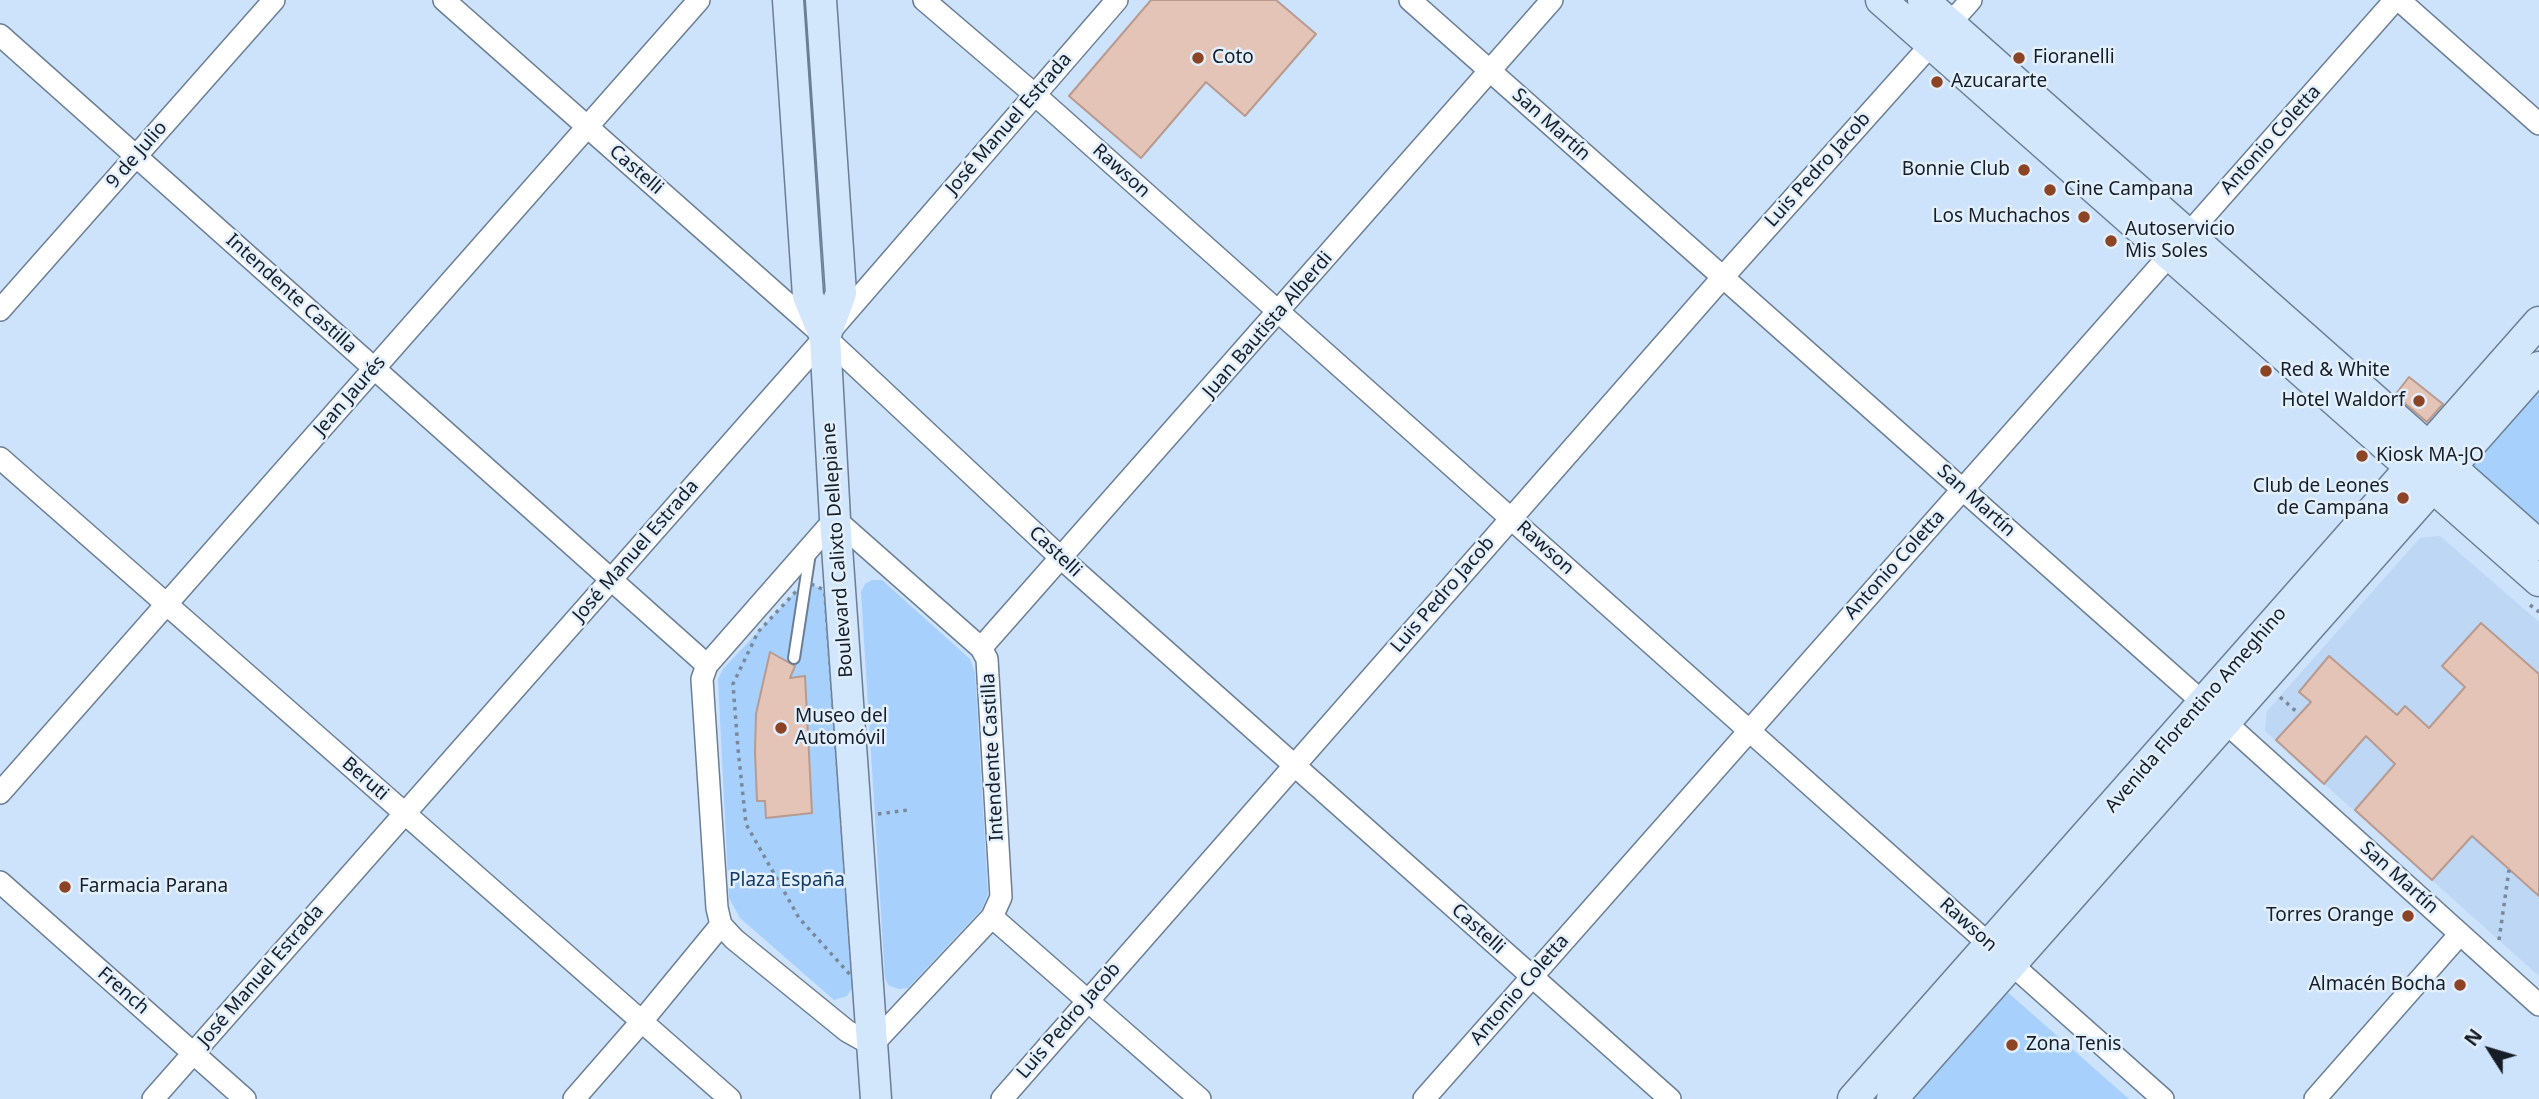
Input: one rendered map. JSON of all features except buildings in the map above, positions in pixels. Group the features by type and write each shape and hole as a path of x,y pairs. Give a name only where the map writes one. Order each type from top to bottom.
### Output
{"main road":[{"name":"Boulevard Calixto Dellepiane","path":"788,0 808,296 825,337 835,519 876,1099"},
{"name":"Boulevard Calixto Dellepiane","path":"821,0 841,293 825,337"},
{"path":"1881,0 1941,34 2441,477 2539,545"},
{"path":"1923,0 1941,34"},
{"name":"Avenida Florentino Ameghino","path":"1853,1099 2539,322"},
{"name":"Avenida Florentino Ameghino","path":"1892,1099 2539,367"},
{"path":"2441,477 2534,593"}],"street":[{"name":"9 de Julio","path":"0,310 274,0"},
{"name":"Castelli","path":"444,0 825,337 1061,558 1670,1099"},
{"name":"Jean Jaurés","path":"0,793 699,0"},
{"name":"Rawson","path":"923,0 1034,94 2163,1099"},
{"name":"José Manuel Estrada","path":"153,1099 825,337 1117,0"},
{"name":"San Martín","path":"1410,0 2203,702 2539,1005"},
{"name":"Juan Bautista Alberdi","path":"981,648 1552,0"},
{"name":"Luis Pedro Jacob","path":"1002,1099 1723,277 1971,0"},
{"path":"2397,0 2539,124"},
{"name":"Antonio Coletta","path":"1424,1099 2178,244 2397,0"},
{"name":"Intendente Castilla","path":"0,35 707,665"},
{"name":"Beruti","path":"0,458 730,1099"},
{"name":"Intendente Castilla","path":"835,519 981,648 987,659 1001,897 992,917 872,1045"},
{"path":"835,519 707,665 702,679 718,908 721,925 734,939 847,1031 872,1045"},
{"name":"French","path":"0,882 245,1099"},
{"path":"992,917 1200,1099"},
{"path":"574,1099 721,925"},
{"path":"2315,1099 2460,934"}],"lane":[{"path":"794,658 811,547"}],"path":[{"path":"2534,593 2539,612"},
{"path":"758,632 733,684 746,824 799,918 853,978"},
{"path":"726,681 733,684"},
{"path":"730,750 738,749"},
{"path":"875,814 908,810"},
{"path":"2495,965 2509,870"}],"shaded area":[{"path":"2440,536 2539,622 2539,976 2265,731 2267,711 2420,538"}],"green space":[{"path":"798,0 814,0 830,245 814,246"},
{"path":"2539,378 2539,535 2470,467"},
{"name":"Plaza España","path":"872,580 882,580 970,659 975,673 988,894 982,909 908,988 899,989 888,985 885,978 861,592 865,584"},
{"name":"Plaza España","path":"811,584 822,589 825,595 853,978 852,988 847,996 834,1000 740,918 729,898 718,679 723,669 802,585"},
{"name":"Zona Tenis","path":"2005,990 2129,1099 1910,1099"}],"place":[{"name":"Coto","path":"1198,58"},
{"name":"Fioranelli","path":"2019,58"},
{"name":"Azucararte","path":"1937,82"},
{"name":"Bonnie Club","path":"2024,170"},
{"name":"Cine Campana","path":"2050,190"},
{"name":"Los Muchachos","path":"2084,217"},
{"name":"Autoservicio Mis Soles","path":"2111,241"},
{"name":"Red & White","path":"2266,371"},
{"name":"Hotel Waldorf","path":"2419,401"},
{"name":"Kiosk MA-JO","path":"2362,456"},
{"name":"Club de Leones de Campana","path":"2403,498"},
{"name":"Museo del Automóvil","path":"781,728"},
{"name":"Farmacia Parana","path":"65,887"},
{"name":"Torres Orange","path":"2408,916"},
{"name":"Almacén Bocha","path":"2460,985"},
{"name":"Zona Tenis","path":"2012,1045"}]}
